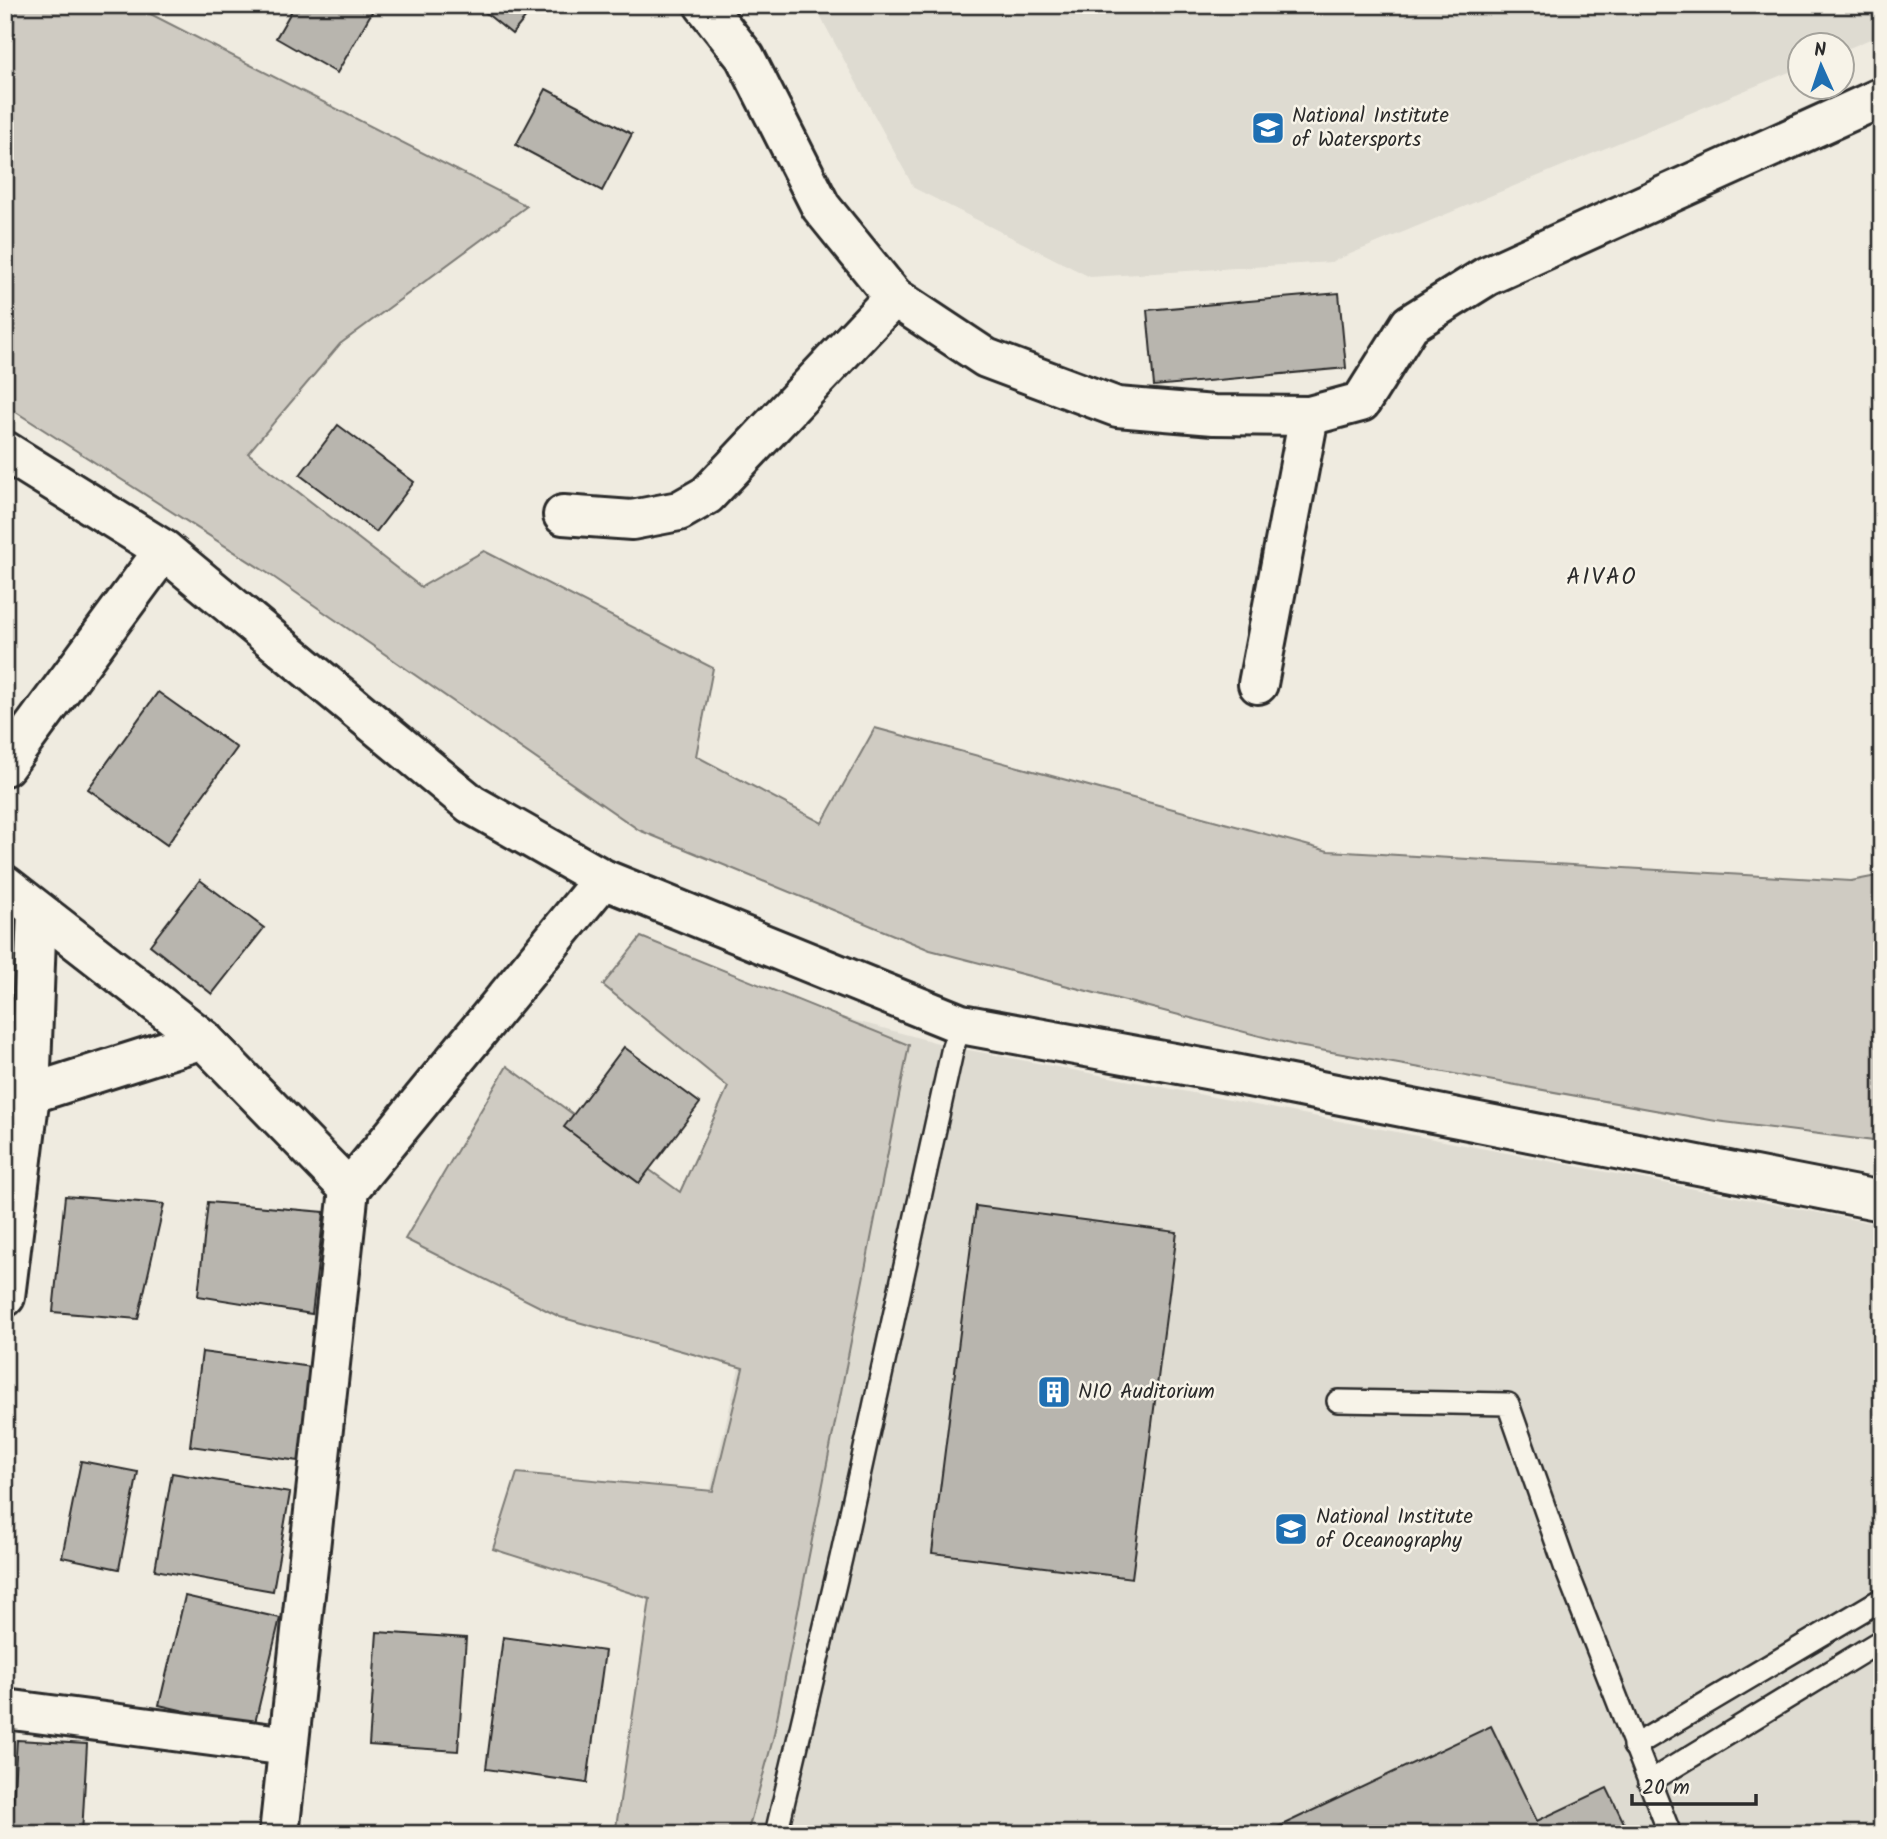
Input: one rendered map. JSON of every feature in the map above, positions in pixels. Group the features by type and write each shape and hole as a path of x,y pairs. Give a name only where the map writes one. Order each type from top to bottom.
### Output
{"street":[{"path":"704,5 745,57 821,207 894,297 986,358 1117,407 1214,415 1309,416 1361,402 1410,324 1486,276 1882,97"},
{"path":"563,515 632,520 679,511 707,495 894,297"},
{"path":"1258,684 1309,416"},
{"path":"5,451 164,550 471,804 603,879 961,1024 1234,1074 1882,1201"},
{"path":"5,766 164,550"},
{"path":"279,1834 349,1189 603,879"},
{"path":"5,885 204,1039 349,1189"},
{"path":"5,1297 30,1094 37,911"},
{"path":"30,1094 204,1039"},
{"path":"5,1709 288,1746"}],"lane":[{"path":"776,1834 842,1558 953,1047 961,1024"},
{"path":"1338,1401 1508,1404 1566,1569 1670,1834"},
{"path":"1634,1746 1882,1600"},
{"path":"1649,1782 1882,1640"}],"shaded area":[{"path":"5,5 133,5 527,206 340,344 248,453 421,587 484,551 713,668 696,756 822,823 875,728 1328,851 1851,881 1882,875 1882,1142 1716,1121 1298,1046 930,950 639,830 269,574 5,405"},
{"name":"National Institute of Watersports","path":"814,5 1882,5 1882,34 1856,45 1856,32 1786,32 1786,73 1331,262 1090,277 914,188"},
{"path":"641,937 909,1045 773,1739 747,1834 615,1834 650,1599 493,1549 517,1473 713,1491 743,1368 560,1317 405,1239 507,1066 680,1192 728,1087 603,985"},
{"name":"National Institute of Oceanography","path":"823,1012 953,1047 1882,1225 1882,1834 629,1834"}],"building":[{"path":"295,5 376,5 337,73 276,38"},
{"path":"476,5 536,5 512,34"},
{"path":"546,89 632,134 602,191 516,145"},
{"path":"1339,293 1346,368 1154,386 1147,310"},
{"path":"338,425 414,482 376,532 300,475"},
{"path":"158,692 237,748 167,845 88,789"},
{"path":"200,880 264,928 212,994 150,945"},
{"path":"624,1047 700,1103 639,1183 564,1127"},
{"path":"65,1196 164,1204 138,1319 53,1312"},
{"path":"208,1202 324,1212 312,1314 198,1296"},
{"name":"NIO Auditorium","path":"976,1206 1177,1232 1132,1578 932,1553"},
{"path":"202,1352 319,1368 306,1462 190,1446"},
{"path":"81,1461 138,1472 119,1569 62,1557"},
{"path":"172,1473 290,1493 273,1591 155,1570"},
{"path":"185,1596 280,1618 254,1727 159,1705"},
{"path":"377,1632 466,1638 458,1751 369,1745"},
{"path":"503,1637 605,1651 587,1783 486,1769"},
{"path":"1491,1726 1537,1821 1607,1788 1626,1827 1612,1834 1263,1834"},
{"path":"17,1740 87,1744 82,1834 11,1834"}],"place":[{"name":"National Institute of Watersports","path":"1268,128"},
{"name":"NIO Auditorium","path":"1054,1392"},
{"name":"National Institute of Oceanography","path":"1291,1529"}],"district":[{"name":"AIVAO","path":"1602,578"}]}
